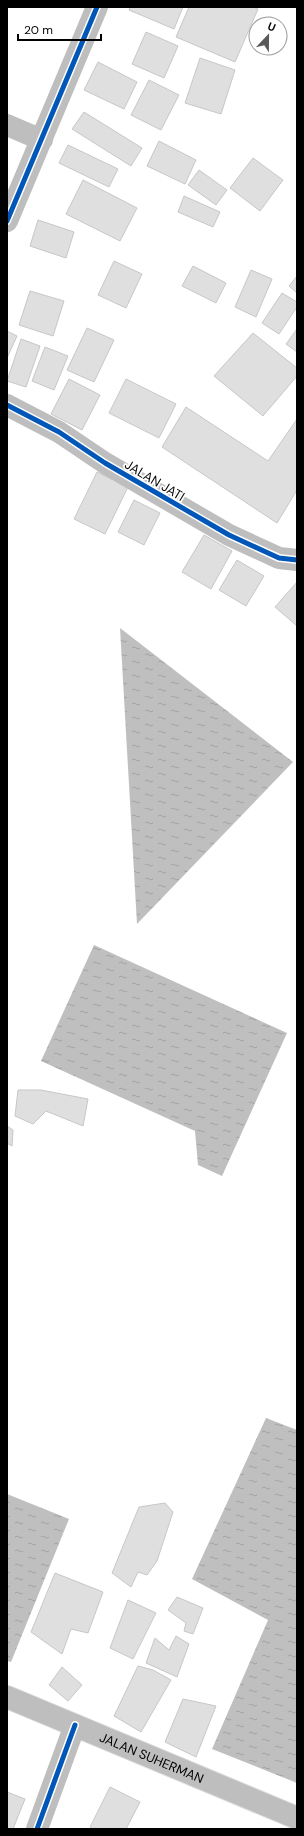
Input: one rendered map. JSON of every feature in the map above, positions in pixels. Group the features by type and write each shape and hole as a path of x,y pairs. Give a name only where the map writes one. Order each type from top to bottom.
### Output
{"street":[{"path":"7,221 97,7"},
{"path":"7,125 42,140"},
{"name":"JALAN JATI","path":"7,405 60,432 132,479 229,535 278,558 297,560"},
{"name":"JALAN SUHERMAN","path":"7,1697 297,1818"},
{"path":"37,1829 75,1725"}],"water":[{"path":"120,628 293,762 137,924"},
{"path":"94,945 287,1033 222,1176 198,1165 195,1131 41,1061"},
{"path":"266,1418 297,1430 297,1783 212,1749 268,1620 192,1579"},
{"path":"7,1494 69,1519 11,1662 7,1661"}],"building":[{"path":"130,7 183,7 174,29 129,10"},
{"path":"189,7 253,7 258,9 255,16 248,16 248,32 235,62 176,37"},
{"path":"146,32 178,46 164,78 132,64"},
{"path":"200,58 235,70 221,114 185,103"},
{"path":"98,62 137,82 124,109 84,90"},
{"path":"149,80 179,95 161,130 131,115"},
{"path":"84,112 142,148 131,166 72,129"},
{"path":"159,141 196,160 185,184 147,166"},
{"path":"68,145 118,169 109,187 59,163"},
{"path":"253,158 283,180 260,211 230,188"},
{"path":"199,170 227,190 216,205 188,185"},
{"path":"83,180 137,208 120,241 66,214"},
{"path":"184,196 220,212 213,227 178,212"},
{"path":"38,220 74,232 66,258 30,246"},
{"path":"114,261 142,274 126,308 98,295"},
{"path":"193,266 226,283 216,303 182,286"},
{"path":"251,270 272,279 256,317 235,307"},
{"path":"297,276 297,293 289,286"},
{"path":"30,291 64,301 53,336 19,325"},
{"path":"282,293 297,302 297,307 279,334 262,323"},
{"path":"87,328 114,340 94,382 67,370"},
{"path":"297,329 297,352 286,344"},
{"path":"7,331 17,336 7,358"},
{"path":"253,333 297,368 297,376 263,416 214,376"},
{"path":"21,339 40,346 26,387 7,381"},
{"path":"45,347 68,356 54,390 32,381"},
{"path":"69,379 100,395 82,430 51,414"},
{"path":"126,379 176,404 159,438 109,413"},
{"path":"186,407 268,461 297,419 297,490 277,523 162,447"},
{"path":"97,472 128,487 105,534 74,519"},
{"path":"134,500 160,513 144,545 118,532"},
{"path":"204,535 232,551 211,589 182,572"},
{"path":"237,560 264,576 246,606 219,590"},
{"path":"297,582 297,626 275,607"},
{"path":"18,1090 41,1090 88,1099 83,1126 46,1111 33,1124 15,1116"},
{"path":"7,1126 13,1130 12,1146 7,1143"},
{"path":"165,1503 173,1512 157,1561 147,1575 138,1572 131,1587 112,1573 139,1507"},
{"path":"55,1573 103,1592 88,1633 71,1629 62,1654 31,1632"},
{"path":"177,1597 203,1608 193,1634 184,1631 186,1623 168,1610"},
{"path":"128,1600 156,1613 133,1659 110,1648"},
{"path":"176,1636 189,1644 177,1677 146,1663 155,1638 169,1650"},
{"path":"138,1666 153,1670 171,1680 141,1732 114,1716"},
{"path":"62,1667 82,1685 68,1701 49,1685"},
{"path":"183,1699 216,1706 196,1757 165,1742"},
{"path":"110,1787 140,1802 126,1829 94,1829 90,1827"},
{"path":"7,1792 25,1799 13,1829 7,1829"}],"cycle path":[{"path":"7,221 97,7"},
{"path":"7,405 59,432 105,463 229,535 279,558 297,560"},
{"path":"37,1829 75,1725"}]}
